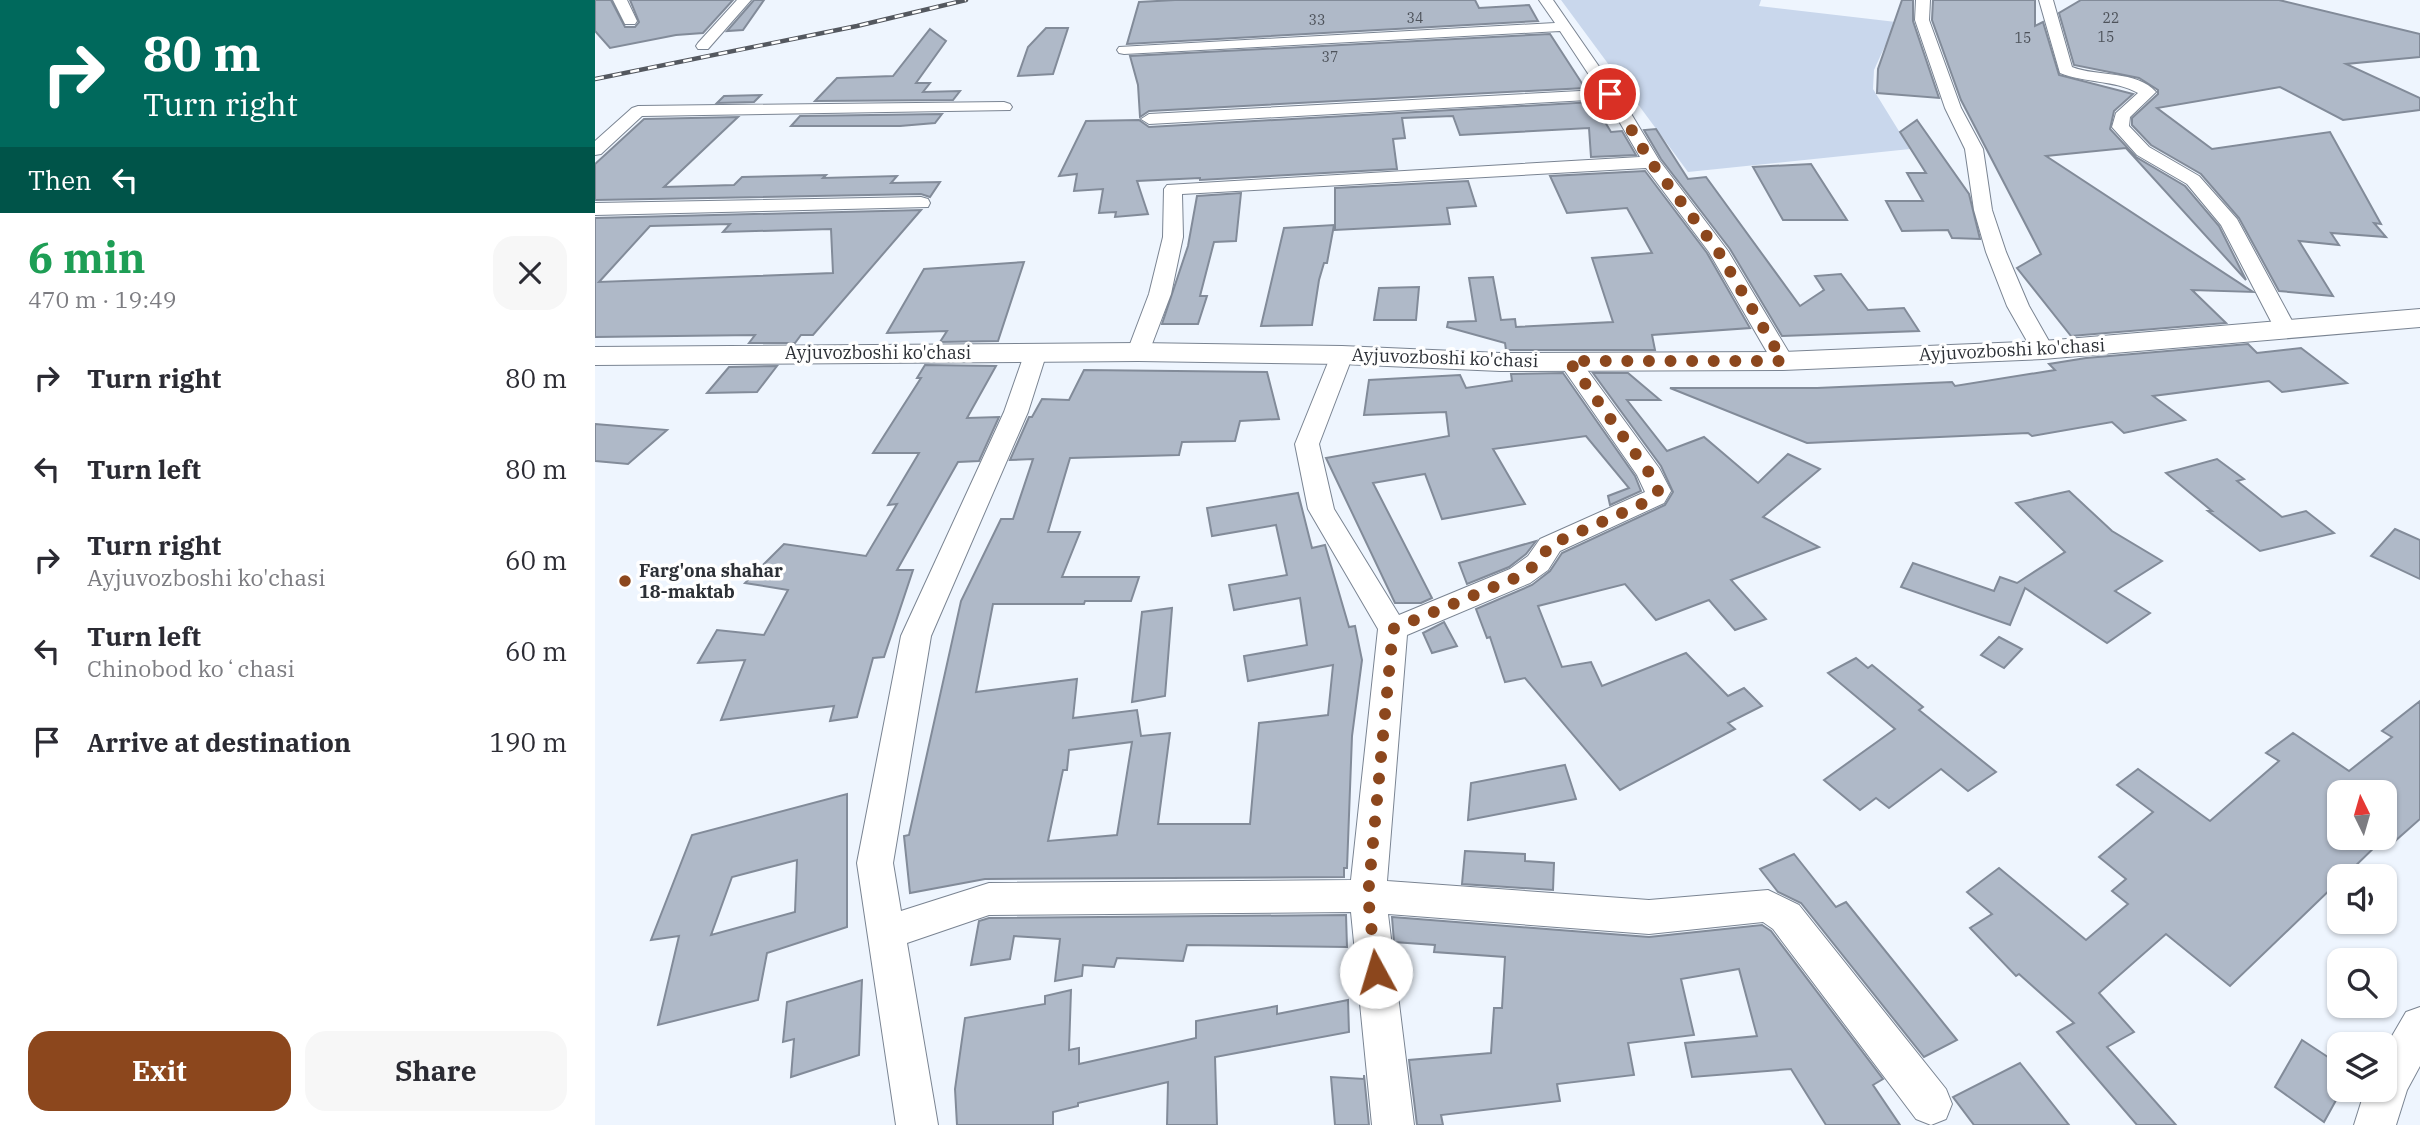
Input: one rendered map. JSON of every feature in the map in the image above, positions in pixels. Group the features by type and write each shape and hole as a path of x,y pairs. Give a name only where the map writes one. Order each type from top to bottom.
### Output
{"main road":[{"name":"Ayjuvozboshi ko'chasi","path":"595,356 1138,352 1342,355 1500,362 1783,361 2043,350 2420,318"}],"street":[{"path":"620,0 630,21"},
{"path":"703,46 744,0"},
{"path":"1546,0 1610,94 1651,162 1718,251 1783,361"},
{"path":"1923,0 1922,20 1953,108 1974,149 1983,210 1996,252 2018,306 2043,350"},
{"path":"2046,0 2065,71 2087,79 2131,84 2147,92 2122,116 2120,127 2143,151 2193,180 2230,223 2286,330"},
{"path":"1124,50 1565,27"},
{"path":"1149,118 1610,94"},
{"path":"595,150 638,111 1004,107"},
{"path":"1138,352 1160,294 1173,237 1173,189 1651,162"},
{"path":"595,209 921,203"},
{"path":"917,1125 875,863 916,636 1016,412 1036,352"},
{"path":"1342,355 1307,444 1321,509 1393,629 1368,896 1393,1125"},
{"path":"1393,629 1520,576 1538,563 1550,545 1655,496 1658,491 1650,474 1569,361"},
{"path":"886,933 989,899 1368,896 1649,917 1767,906 1786,917 1931,1104"},
{"path":"2375,1125 2388,1083 2420,1026"}],"shaded area":[{"path":"1561,0 1761,0 1759,6 1896,22 1874,70 1873,89 1910,149 1688,172"}],"building":[{"path":"595,0 611,0 625,27 635,27 639,22 630,0 733,0 703,33 676,35 610,48 595,31"},
{"path":"754,0 764,0 743,30 727,31"},
{"path":"1475,0 1479,8 1529,5 1538,21 1127,44 1139,2"},
{"path":"1902,0 1913,0 1913,21 1939,98 1877,93 1878,69"},
{"path":"1933,0 2035,0 2035,26 2043,22 2059,75 2133,94 2114,111 2110,129 2136,157 2185,186 2219,226 2246,280 2126,148 2046,156 2253,292 2192,290 2226,323 2071,336 2017,268 2041,254 1961,100 1932,20"},
{"path":"2081,0 2279,0 2420,34 2420,57 2346,64 2420,98 2420,110 2343,120 2280,87 2157,108 2212,149 2330,132 2381,224 2374,223 2386,237 2331,233 2339,245 2299,241 2333,296 2279,291 2239,218 2201,174 2151,145 2132,125 2132,118 2158,94 2158,90 2139,78 2074,65 2059,13"},
{"path":"1046,28 1068,28 1053,74 1018,76 1028,47"},
{"path":"930,29 946,41 916,83 930,83 923,92 960,91 953,100 815,101 837,78 893,76"},
{"path":"1550,34 1585,88 1149,111 1140,117 1138,85 1130,56"},
{"path":"761,95 754,102 717,103 724,96"},
{"path":"1593,102 1611,132 1622,131 1636,155 1591,157 1589,128 1460,135 1453,116 1402,118 1405,138 1393,139 1397,169 1137,181 1148,214 1115,217 1116,212 1099,213 1103,189 1074,191 1077,174 1059,176 1086,121 1139,120 1149,127"},
{"path":"942,114 935,123 900,126 791,126 800,116"},
{"path":"738,117 664,187 734,185 742,177 826,175 823,178 897,176 891,183 940,182 930,197 921,194 595,200 595,164 644,119"},
{"path":"1917,120 1969,194 1980,239 1952,238 1948,230 1902,231 1886,201 1923,201 1907,173 1926,173 1900,132"},
{"path":"1656,129 1688,179 1706,177 1800,306 1824,290 1815,276 1841,274 1868,310 1904,308 1919,331 1782,336 1730,249 1661,159 1644,130"},
{"path":"1811,164 1847,220 1783,220 1753,167"},
{"path":"1645,171 1707,253 1750,328 1652,335 1655,350 1506,350 1505,343 1447,327 1448,322 1476,321 1469,278 1493,277 1501,320 1515,319 1516,327 1613,322 1592,258 1652,253 1627,208 1567,213 1550,176"},
{"path":"1468,181 1476,206 1447,208 1450,224 1335,230 1335,188"},
{"path":"1241,193 1236,241 1214,242 1200,296 1207,296 1198,324 1162,324 1188,246 1197,196"},
{"path":"921,210 813,335 801,335 795,343 749,343 755,335 595,337 595,218","holes":["730,224 723,232 831,229 833,273 599,282 650,226"]},
{"path":"1334,225 1327,263 1324,263 1319,280 1312,325 1261,326 1284,228"},
{"path":"1024,262 998,341 940,342 947,331 887,333 924,269"},
{"path":"1419,287 1416,320 1374,320 1379,288"},
{"path":"2248,344 2257,353 2301,348 2347,383 2282,392 2269,381 2153,396 2185,420 2124,433 2112,422 2032,436 2028,433 1807,443 1670,388 1817,388 1952,382 1955,386 2055,370 2049,364 2086,358"},
{"path":"925,365 996,366 967,418 999,417 979,461 958,462 897,570 913,570 884,657 873,658 857,717 830,721 834,706 721,720 745,660 698,663 717,630 764,635 788,590 745,583 784,544 866,556 897,504 888,505 919,453 873,453 921,378 917,378"},
{"path":"777,366 757,392 707,393 729,367"},
{"path":"1084,370 1267,372 1279,419 1240,421 1235,441 1182,442 1179,455 1070,458 1048,532 1080,532 1062,577 1139,577 1131,601 993,604 976,692 1077,679 1073,718 1137,710 1141,736 1170,733 1158,824 1250,824 1259,723 1328,715 1333,665 1248,681 1244,656 1307,645 1300,598 1234,610 1229,585 1287,575 1276,525 1212,536 1207,508 1298,493 1312,548 1325,545 1349,627 1355,626 1362,660 1352,736 1347,868 1344,868 1344,877 985,879 910,893 904,836 909,835 961,601 1001,519 1013,519 1033,459 1010,460 1029,417 1032,417 1042,399 1069,400","holes":["1132,742 1117,835 1048,841 1063,770 1067,770 1069,750"]},
{"path":"1563,373 1635,476 1641,491 1610,505 1608,496 1629,488 1586,436 1493,449 1525,504 1442,519 1425,474 1373,483 1432,598 1421,603 1395,603 1326,458 1449,436 1446,412 1364,415 1369,380 1460,375 1466,388 1512,381 1511,374"},
{"path":"1593,373 1628,373 1660,400 1627,400 1667,451 1704,437 1758,483 1788,454 1820,469 1763,517 1819,547 1731,580 1766,619 1735,630 1709,600 1656,620 1625,584 1538,606 1562,667 1591,662 1602,686 1686,653 1728,696 1744,688 1762,706 1728,723 1735,729 1620,790 1525,678 1505,682 1490,637 1487,638 1476,609 1532,585 1550,571 1562,553 1665,505 1673,492 1661,466"},
{"path":"595,424 667,430 628,464 595,461"},
{"path":"2217,459 2244,479 2237,481 2282,517 2306,511 2334,533 2260,551 2208,511 2212,511 2166,473"},
{"path":"2069,491 2112,531 2162,561 2115,591 2150,613 2107,643 2025,588 2010,625 1901,587 1913,563 1994,591 2000,577 2017,583 2065,552 2016,503"},
{"path":"2395,529 2420,540 2420,579 2371,556"},
{"path":"1536,541 1526,554 1509,567 1467,584 1459,563"},
{"path":"1172,608 1165,696 1132,702 1142,612"},
{"path":"1444,622 1457,646 1432,653 1423,633"},
{"path":"1999,637 2022,649 2004,668 1981,655"},
{"path":"1856,658 1868,668 1872,665 1923,707 1919,710 1996,772 1968,791 1941,769 1889,808 1876,798 1860,810 1824,780 1895,729 1828,673"},
{"path":"2420,701 2420,819 2397,839 2397,780 2327,780 2327,850 2372,850 2357,864 2327,864 2327,893 2230,986 2166,934 2099,993 2134,1032 2107,1047 2176,1125 2137,1125 2057,1032 2074,1023 2019,974 2016,976 1970,928 1992,914 1967,892 1999,868 2086,940 2128,904 2112,891 2126,879 2099,857 2153,812 2117,785 2138,769 2210,821 2279,761 2266,753 2293,733 2349,771 2392,737 2382,731"},
{"path":"1565,765 1576,799 1468,820 1471,783"},
{"path":"847,794 847,927 767,953 758,1000 658,1025 679,936 651,940 692,835","holes":["797,860 795,912 711,935 732,877"]},
{"path":"1465,851 1525,854 1525,861 1554,863 1553,890 1462,884"},
{"path":"1794,854 1836,907 1846,902 1957,1040 1924,1057 1801,903 1778,892 1760,869"},
{"path":"1346,915 1347,947 1187,945 1183,961 1117,958 1114,967 1083,965 1082,976 1055,981 1060,939 1014,936 1010,959 971,965 979,921 989,918"},
{"path":"1392,917 1649,937 1762,925 1771,931 1883,1079 1873,1085 1900,1125 1826,1125 1791,1069 1692,1077 1685,1043 1757,1036 1739,969 1681,979 1694,1035 1628,1043 1634,1075 1557,1084 1560,1101 1441,1115 1443,1125 1417,1125 1409,1060 1491,1053 1494,1008 1502,1008 1505,957 1434,952 1435,945 1394,942"},
{"path":"862,980 859,1055 791,1077 794,1039 783,1042 787,1002"},
{"path":"1071,990 1069,1050 1079,1048 1079,1064 1196,1038 1196,1021 1277,1006 1277,1014 1348,1000 1349,1032 1215,1057 1217,1125 1167,1125 1168,1082 1078,1103 1078,1106 1053,1112 1053,1125 957,1125 955,1089 965,1018 1045,1004 1045,996"},
{"path":"2302,1040 2327,1056 2327,1102 2335,1102 2324,1122 2275,1087"},
{"path":"2020,1063 2069,1125 1974,1125 1953,1097"},
{"path":"1364,1075 1369,1125 1335,1125 1331,1077 1364,1079"}],"railway":[{"path":"595,79 857,26 966,0"}],"place":[{"name":"Farg'ona shahar 18-maktab","path":"625,581"}],"route":[{"path":"1376,972 1368,896 1393,629 1520,576 1538,563 1550,545 1638,506 1655,496 1658,491 1650,474 1569,361 1783,361 1718,251 1651,162 1610,94"}]}
